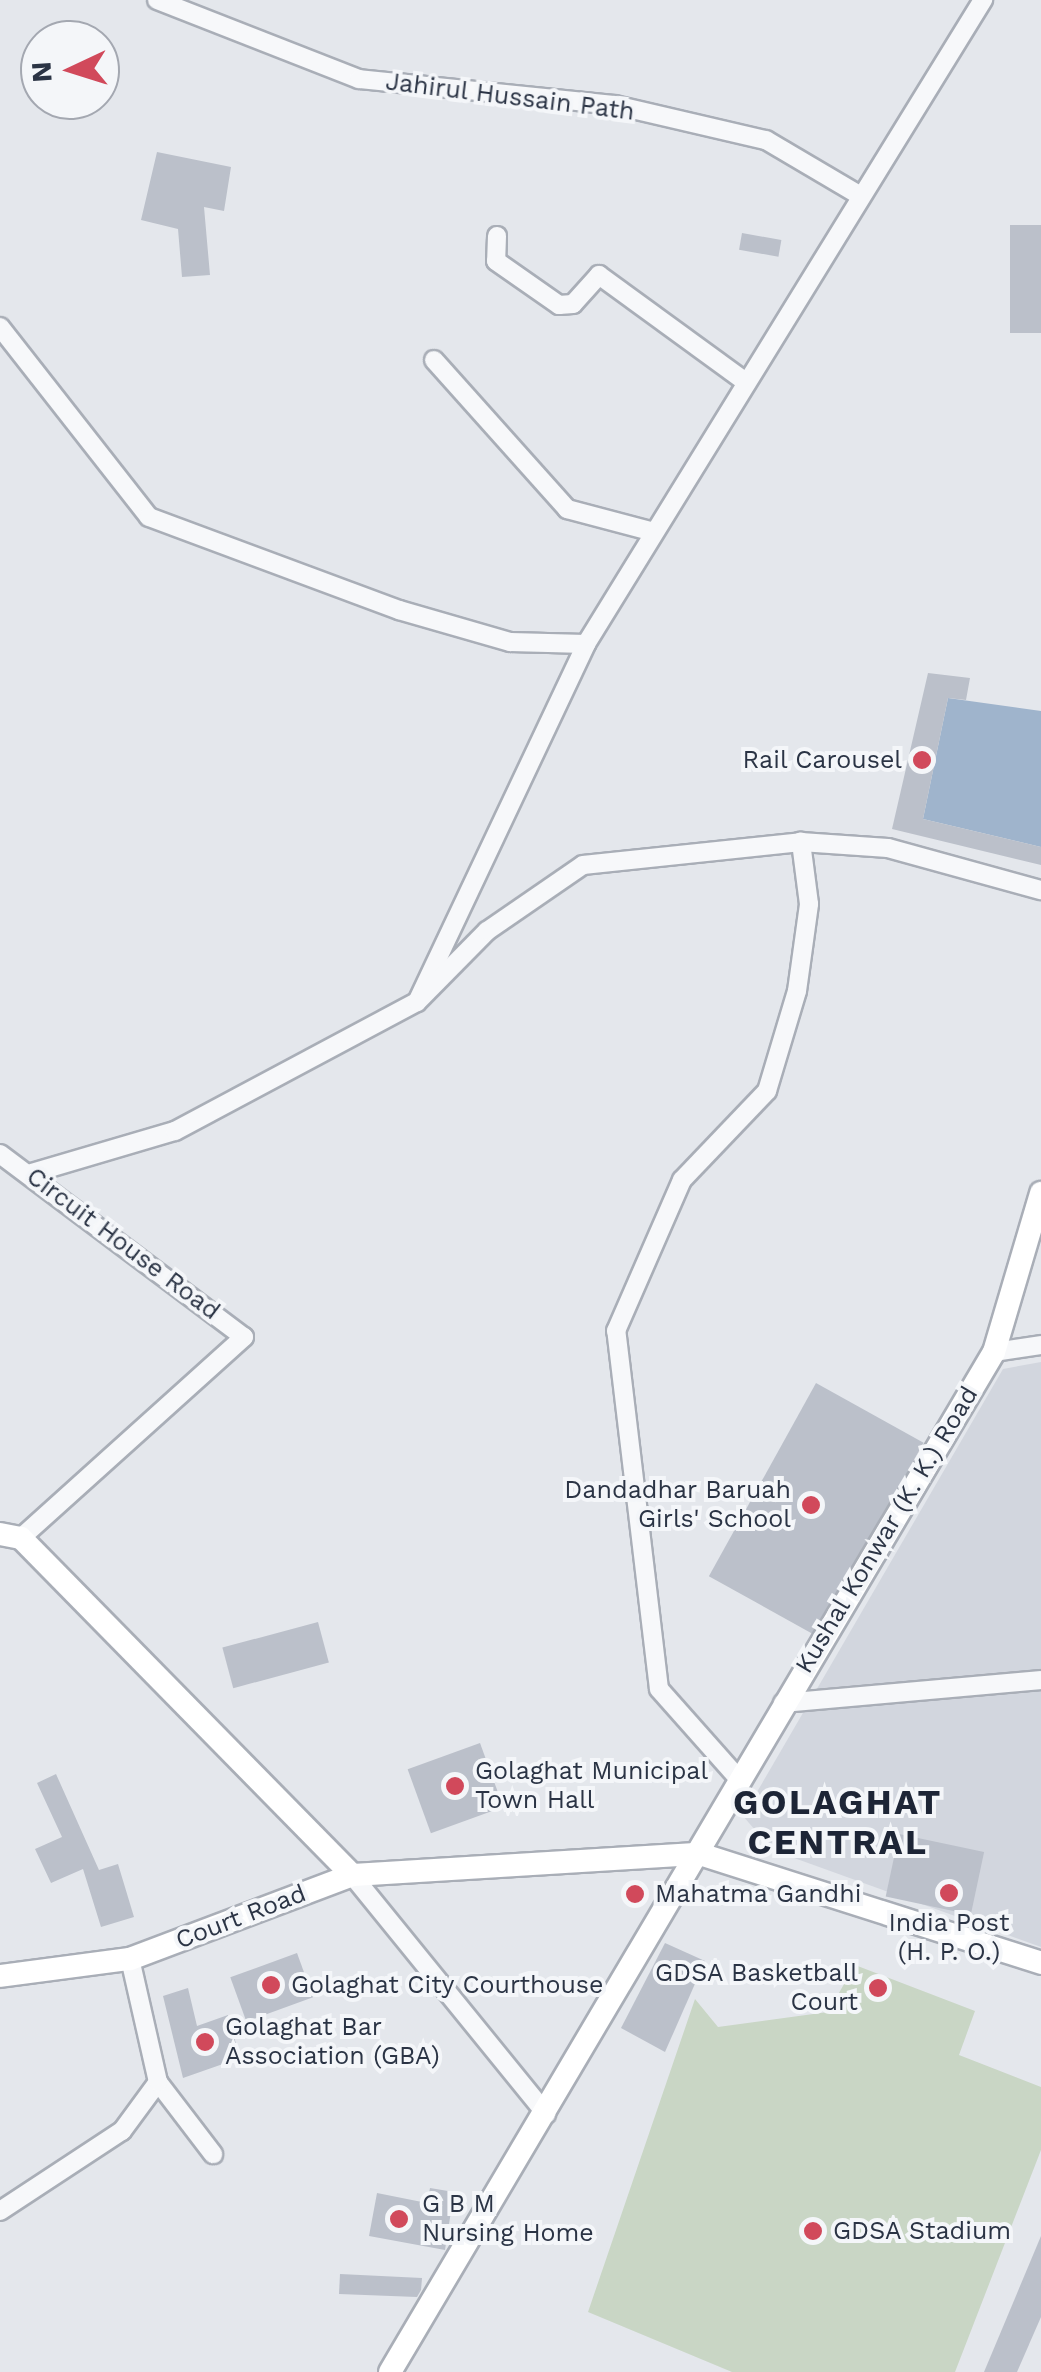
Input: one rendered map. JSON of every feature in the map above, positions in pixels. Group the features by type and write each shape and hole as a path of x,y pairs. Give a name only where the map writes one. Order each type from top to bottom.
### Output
{"main road":[{"name":"Kushal Konwar (K. K.) Road","path":"390,2372 700,1854 738,1778 994,1352 1041,1193"},
{"path":"10,1536 352,1875"},
{"path":"700,1854 1041,1963"},
{"name":"Court Road","path":"0,1976 130,1960 352,1875 700,1854"}],"street":[{"name":"Jahirul Hussain Path","path":"158,0 359,80 615,105 766,140 859,195"},
{"path":"417,1002 586,644 859,195 983,0"},
{"path":"497,236 496,260 559,305 573,304 599,274 746,382"},
{"path":"0,327 149,517 436,621 510,642 586,644"},
{"path":"434,360 567,509 654,532"},
{"path":"738,1778 659,1689 616,1331 682,1180 767,1092 806,921 800,842"},
{"path":"32,1173 175,1131 417,1002 488,932 583,865 800,842 888,848 1041,890"},
{"name":"Circuit House Road","path":"0,1154 32,1173 244,1337 10,1536"},
{"path":"994,1352 1041,1345"},
{"path":"783,1703 1041,1680"},
{"path":"352,1875 546,2114"},
{"path":"130,1960 158,2082 213,2154"},
{"path":"0,2210 122,2131 158,2082"}],"shaded area":[{"path":"1041,1362 1041,1947 772,1850 743,1816 1003,1369"}],"green space":[{"name":"GDSA Stadium","path":"855,1965 975,2011 959,2055 1041,2087 1041,2150 955,2372 732,2372 588,2312 695,1999 718,2027 828,2012"}],"water":[{"path":"948,698 1041,711 1041,847 923,819"}],"building":[{"path":"157,152 231,167 224,211 204,207 210,275 182,277 178,229 141,220"},
{"path":"1010,225 1041,225 1041,333 1010,333"},
{"path":"742,233 781,240 778,257 739,250"},
{"name":"Rail Carousel","path":"928,673 970,678 966,700 948,698 923,819 1041,847 1041,865 892,829"},
{"name":"Dandadhar Baruah Girls' School","path":"816,1383 924,1443 816,1636 709,1576"},
{"path":"318,1622 329,1663 233,1688 222,1648"},
{"name":"Golaghat Municipal Town Hall","path":"480,1743 503,1807 431,1833 408,1769"},
{"path":"56,1774 99,1870 118,1864 134,1917 101,1927 83,1869 51,1883 35,1849 62,1837 37,1783"},
{"path":"899,1834 984,1852 971,1915 886,1897"},
{"path":"665,1943 705,1961 665,2052 621,2028"},
{"name":"Golaghat City Courthouse","path":"297,1953 313,1997 246,2021 230,1977"},
{"name":"Golaghat Bar Association (GBA)","path":"188,1988 197,2026 228,2015 240,2058 183,2078 163,1996"},
{"path":"430,2188 454,2192 445,2250 369,2236 377,2193 427,2203"},
{"path":"1041,2236 1041,2317 1017,2372 984,2372"},
{"path":"340,2274 422,2278 421,2290 417,2297 339,2294"}],"place":[{"name":"Rail Carousel","path":"922,760"},
{"name":"Dandadhar Baruah Girls' School","path":"811,1505"},
{"name":"Golaghat Municipal Town Hall","path":"455,1786"},
{"name":"India Post (H. P. O.)","path":"949,1893"},
{"name":"Mahatma Gandhi","path":"635,1894"},
{"name":"Golaghat City Courthouse","path":"271,1985"},
{"name":"GDSA Basketball Court","path":"878,1988"},
{"name":"Golaghat Bar Association (GBA)","path":"205,2042"},
{"name":"G B M Nursing Home","path":"399,2219"},
{"name":"GDSA Stadium","path":"813,2231"}],"district":[{"name":"GOLAGHAT CENTRAL","path":"838,1822"}]}
